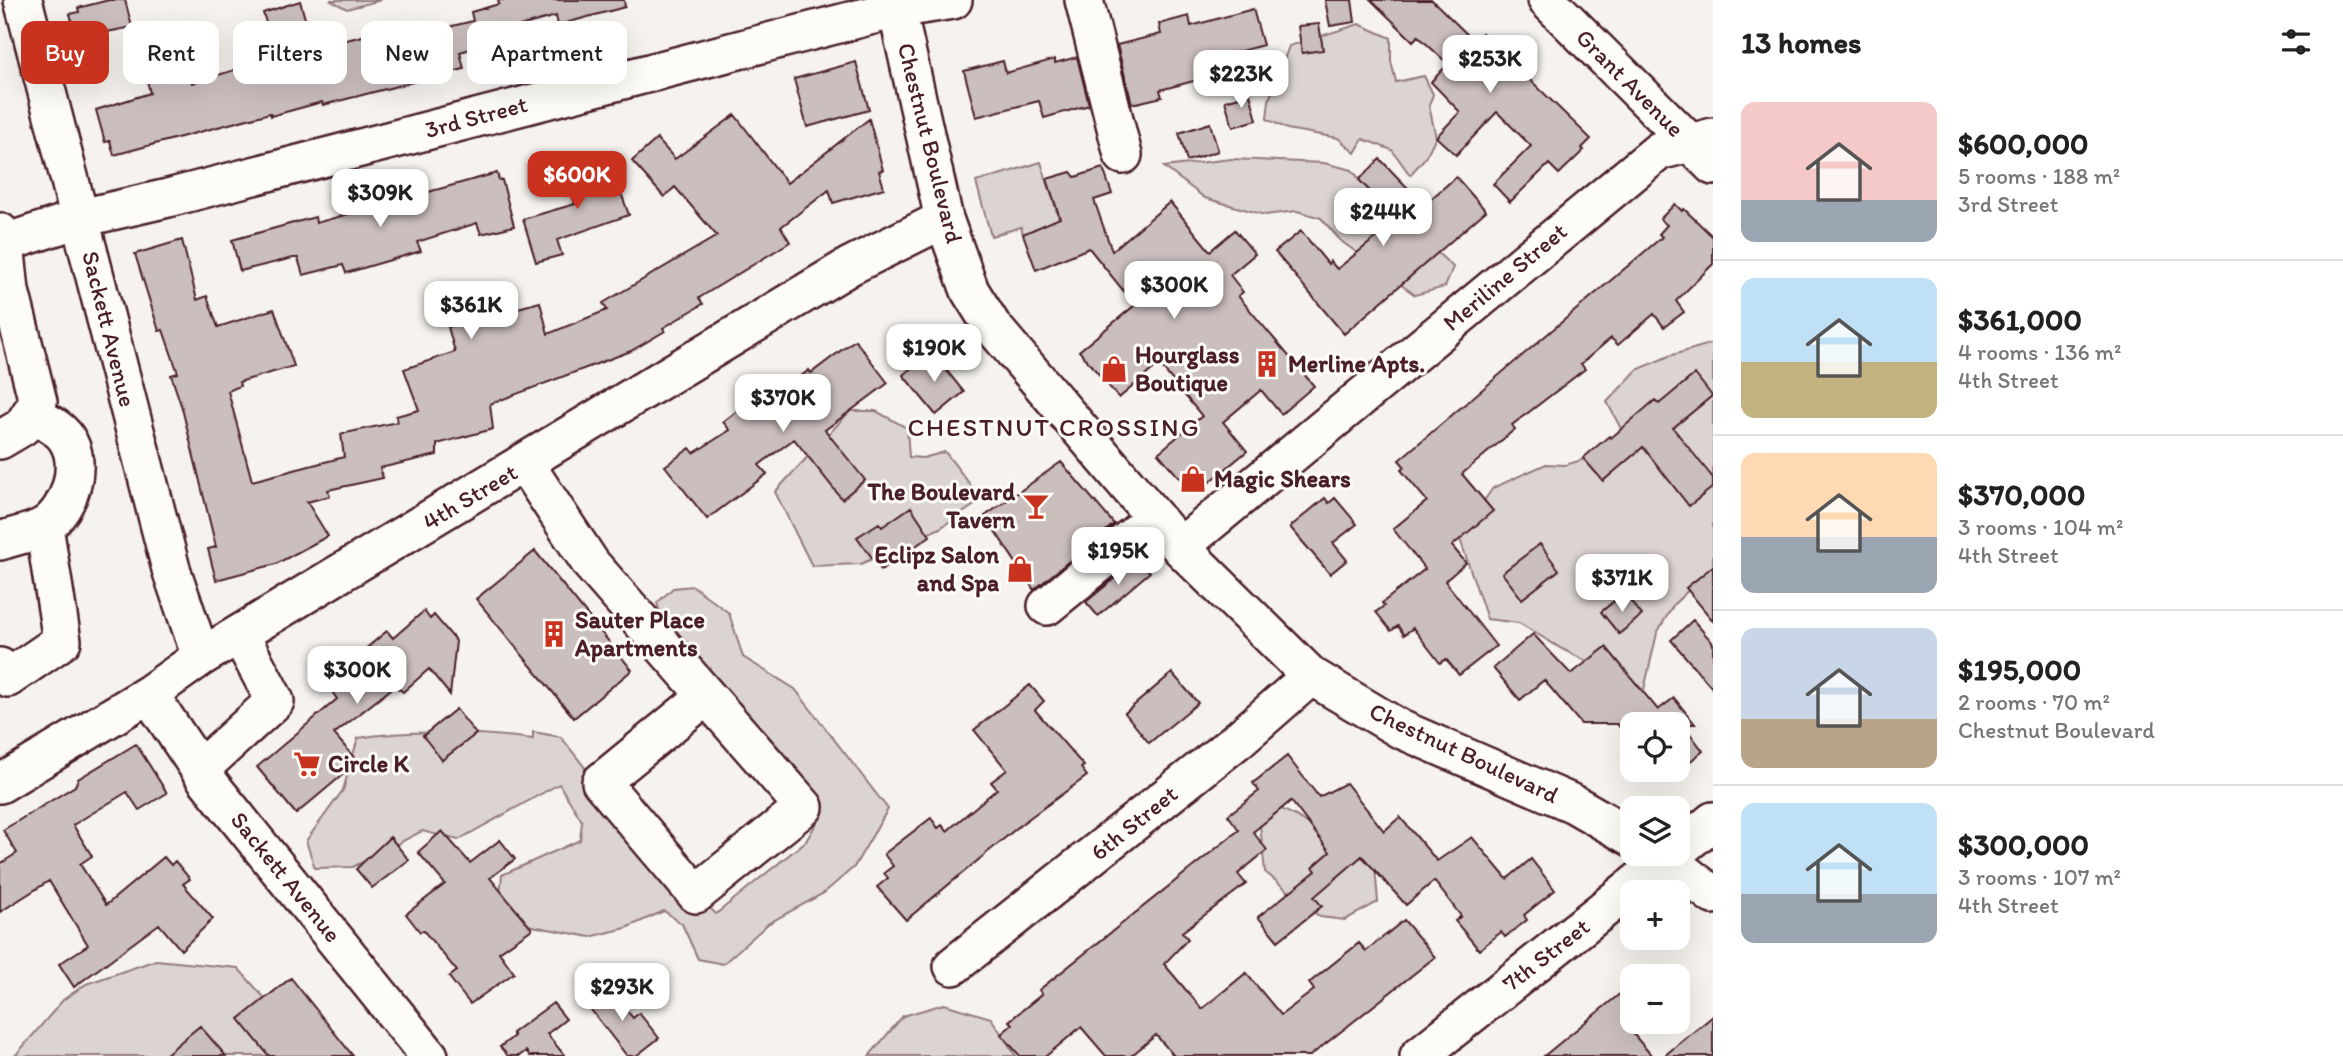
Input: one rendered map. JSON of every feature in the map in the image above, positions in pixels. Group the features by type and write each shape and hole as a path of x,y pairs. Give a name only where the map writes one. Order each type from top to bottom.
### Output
{"street":[{"name":"Sackett Avenue","path":"23,0 171,569 201,657"},
{"name":"3rd Street","path":"3,237 168,198 896,4 953,0"},
{"path":"1084,0 1123,155"},
{"name":"Grant Avenue","path":"1547,0 1705,149"},
{"name":"Chestnut Boulevard","path":"896,4 944,219 970,291 992,326 1180,547 1311,676 1400,729 1574,804 1620,831"},
{"name":"Meriline Street","path":"1180,547 1659,151 1705,149"},
{"name":"4th Street","path":"0,783 149,694 201,657 850,266 944,219"},
{"path":"0,440 22,427 38,402 10,291 3,237"},
{"path":"0,541 44,526 63,509 72,484 74,457 66,437 31,414"},
{"path":"525,464 591,564 804,807 696,894 601,782 706,696"},
{"path":"1047,606 1155,518"},
{"path":"0,667 8,678 62,641 44,526"},
{"path":"200,769 275,701 240,635"},
{"name":"6th Street","path":"953,966 1239,739 1311,676"},
{"name":"Sackett Avenue","path":"149,694 200,769 429,1056"},
{"name":"7th Street","path":"1690,839 1713,821"},
{"name":"7th Street","path":"1419,1056 1655,866"},
{"path":"1683,866 1713,895"}],"shaded area":[{"path":"330,0 381,0 347,9"},
{"path":"1359,24 1391,38 1391,61 1396,82 1424,76 1433,94 1429,106 1436,137 1425,158 1410,175 1392,150 1363,139 1355,153 1338,138 1287,129 1267,119 1269,100 1289,46"},
{"path":"1231,159 1324,163 1352,170 1365,186 1453,267 1445,287 1415,295 1341,241 1321,218 1297,211 1265,215 1205,198 1164,167"},
{"path":"1041,162 1059,219 1023,234 1021,227 991,236 976,182"},
{"path":"1713,343 1713,567 1674,604 1657,633 1644,690 1562,649 1519,623 1487,619 1459,536 1493,488 1546,464 1565,465 1630,446 1607,402 1637,370 1669,356"},
{"path":"850,411 876,411 907,428 909,457 923,458 945,452 982,500 940,528 861,564 812,566 775,492"},
{"path":"693,586 729,613 743,657 795,689 888,809 854,867 824,893 769,923 723,964 698,959 682,924 664,911 626,928 590,937 522,924 499,905 502,875 580,840 582,821 559,784 458,840 422,831 353,867 315,868 306,841 343,790 358,738 402,733 446,733 533,739 533,732 561,737 635,832 716,914 806,841 822,814 698,678 667,636 657,603 673,588"},
{"path":"1257,797 1296,816 1375,866 1378,902 1345,920 1320,917 1265,872"},
{"path":"156,960 238,968 305,1044 308,1056 15,1056 63,1000 86,984"},
{"path":"944,1004 991,1018 1016,1056 869,1056 903,1016"}],"building":[{"path":"109,0 125,0 130,21 123,21 123,29 109,32 109,21 72,21 70,14 79,12 78,8"},
{"path":"498,0 624,0 625,7 573,21 557,21 556,16 538,21 473,21 471,12 499,4"},
{"path":"1325,0 1352,0 1355,22 1330,26"},
{"path":"1371,0 1432,0 1474,41 1482,33 1591,139 1582,148 1584,150 1559,174 1549,164 1510,202 1493,184 1531,146 1497,112 1456,155 1436,137 1460,112 1431,82 1448,64 1418,36 1413,41"},
{"path":"300,1 306,21 266,21 263,13"},
{"path":"1253,9 1263,45 1201,62 1205,78 1160,90 1162,97 1132,104 1117,45 1161,34 1159,24 1189,16 1191,26"},
{"path":"467,22 467,50 460,52 464,69 453,72 453,26"},
{"path":"1319,24 1323,50 1302,53 1298,26"},
{"path":"361,36 361,84 405,84 323,105 322,102 271,116 270,113 114,155 110,141 105,142 96,110 150,93 148,84 219,84 219,75 233,70 233,84 347,84 347,40"},
{"path":"1077,57 1089,105 1044,118 1039,101 976,117 964,71 1003,61 1006,73 1055,59 1055,63"},
{"path":"856,62 869,110 807,127 794,79"},
{"path":"1250,94 1257,120 1233,127 1225,101"},
{"path":"735,115 787,183 869,119 883,170 879,171 884,188 833,203 829,190 781,227 790,242 699,298 703,304 663,328 665,331 631,351 490,404 493,429 437,444 437,455 380,468 383,478 328,490 330,496 307,502 328,536 276,564 216,580 208,549 216,547 182,408 171,375 178,373 163,330 159,331 135,254 182,240 197,300 207,296 218,327 274,309 294,366 239,382 240,386 228,391 252,481 344,457 341,434 397,422 396,416 419,410 404,369 455,352 448,327 540,302 548,334 607,310 603,303 717,236 675,187 664,197 632,161 657,139 675,159"},
{"path":"1210,123 1218,151 1187,161 1179,133"},
{"path":"1380,159 1424,205 1456,177 1486,211 1344,334 1275,252 1301,231 1328,264 1330,261 1337,269 1398,220 1359,180"},
{"path":"599,164 613,171 629,215 557,240 562,255 536,262 523,219 575,204 565,173"},
{"path":"1103,168 1112,194 1094,200 1112,251 1170,202 1210,251 1235,230 1255,254 1230,275 1243,292 1238,296 1314,386 1281,414 1261,390 1223,422 1247,451 1199,491 1190,490 1158,453 1202,416 1159,364 1119,398 1079,351 1135,305 1089,248 1036,270 1023,234 1060,218 1047,179 1071,172 1075,177"},
{"path":"497,173 499,180 502,180 514,226 481,234 477,223 417,242 421,251 346,273 343,265 303,275 298,258 240,271 232,240 315,217 316,223"},
{"path":"1675,204 1682,211 1684,209 1713,237 1713,264 1676,301 1684,312 1664,327 1654,314 1618,345 1611,338 1581,364 1585,369 1512,425 1515,429 1462,474 1493,511 1452,546 1466,563 1445,581 1496,646 1459,675 1446,659 1440,663 1413,628 1404,635 1398,626 1391,631 1376,612 1384,606 1382,603 1425,569 1393,529 1427,501 1401,470 1405,467 1399,460 1662,237 1659,234 1667,225 1660,219"},
{"path":"855,340 888,383 825,430 865,480 842,499 794,439 759,465 767,474 707,519 665,466 690,448 694,453 730,430 723,422 745,405 759,419 793,393 788,386 809,370 811,373"},
{"path":"925,356 935,356 964,392 936,415 903,375"},
{"path":"1695,374 1712,396 1673,428 1713,478 1713,487 1689,506 1643,447 1603,481 1583,458 1655,400 1659,404"},
{"path":"1061,462 1114,524 1034,590 985,516"},
{"path":"1325,498 1329,503 1335,498 1357,524 1333,543 1347,560 1330,574 1290,527"},
{"path":"911,507 930,536 881,570 857,537 879,523 882,527"},
{"path":"1540,544 1559,570 1522,599 1502,573"},
{"name":"Sauter Place Apartments","path":"535,551 632,670 574,718 476,599"},
{"path":"1138,559 1150,572 1098,616 1086,602"},
{"path":"1713,566 1713,621 1686,588"},
{"path":"1624,593 1642,615 1619,634 1601,612"},
{"path":"424,611 430,619 434,615 456,641 450,695 429,669 403,692 395,686 334,734 358,762 296,814 257,767 337,699 321,676 341,661 345,666 387,631 393,638"},
{"path":"1693,620 1713,643 1713,689 1671,640"},
{"path":"1533,634 1571,674 1606,647 1658,710 1674,698 1685,712 1620,712 1620,728 1617,724 1581,724 1544,680 1520,700 1493,668"},
{"path":"1172,673 1198,703 1149,743 1125,713"},
{"path":"1030,685 1044,701 1035,710 1084,766 1081,768 1087,776 1024,822 906,920 877,887 888,878 884,873 893,866 884,854 931,818 938,828 942,825 947,831 997,789 991,782 1007,770 974,730"},
{"path":"456,709 476,734 442,760 423,736"},
{"path":"1690,733 1703,751 1690,761"},
{"path":"136,744 167,793 139,810 127,792 73,825 92,856 80,864 106,905 164,857 171,865 175,861 190,879 183,884 213,919 181,950 159,924 74,987 59,964 88,945 49,881 0,912 0,864 17,853 3,830 75,786 78,779"},
{"path":"1287,756 1319,797 1346,783 1384,831 1400,817 1437,861 1472,837 1507,879 1531,859 1555,890 1524,915 1527,920 1505,937 1501,932 1479,950 1455,921 1461,916 1434,881 1406,905 1362,856 1314,897 1322,906 1278,941 1258,917 1316,871 1313,867 1330,852 1291,801 1253,832 1267,850 1238,874 1246,884 1182,932 1188,939 1164,964 1202,1009 1246,973 1281,1015 1314,990 1309,983 1359,943 1366,951 1404,920 1435,957 1310,1056 1174,1056 1156,1035 1131,1056 1106,1056 1081,1027 1046,1056 1020,1056 1001,1034 1013,1024 1009,1021 1042,994 1039,990 1239,830 1228,815 1259,791 1253,783"},
{"path":"442,831 470,863 500,840 515,859 490,878 532,929 499,952 514,973 470,1004 449,977 457,971 406,914 445,884 418,852"},
{"path":"390,837 409,860 372,888 356,869"},
{"path":"291,978 353,1056 269,1056 239,1019"},
{"path":"607,985 633,1018 639,1013 659,1038 636,1056 627,1056 585,1002"},
{"path":"1620,994 1620,1034 1633,1034 1652,1056 1544,1056"},
{"path":"553,1003 566,1019 547,1034 565,1056 530,1056 526,1051 519,1056 508,1056 500,1047 514,1036 512,1033"},
{"path":"1713,1016 1713,1056 1664,1056"},
{"path":"200,1026 226,1056 164,1056 190,1034"}],"place":[{"name":"Merline Apts.","path":"1267,364"},
{"name":"Hourglass Boutique","path":"1114,369"},
{"name":"Magic Shears","path":"1193,479"},
{"name":"The Boulevard Tavern","path":"1036,506"},
{"name":"Eclipz Salon and Spa","path":"1020,569"},
{"name":"Sauter Place Apartments","path":"554,634"},
{"name":"Circle K","path":"307,764"}],"district":[{"name":"CHESTNUT CROSSING","path":"1054,427"}]}
